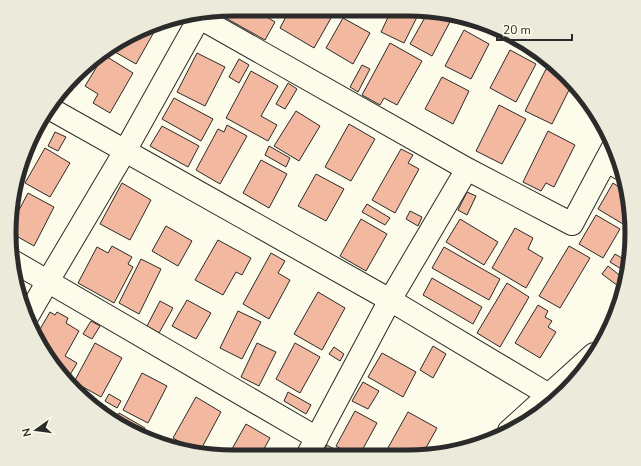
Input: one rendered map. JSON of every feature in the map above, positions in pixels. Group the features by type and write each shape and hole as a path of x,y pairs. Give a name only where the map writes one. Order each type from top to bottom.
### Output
{"street":[{"path":"204,18 467,169 572,224 612,161"},
{"path":"31,311 125,151 196,19"},
{"path":"54,111 390,300 549,395"},
{"path":"18,264 48,281 312,447 390,300 467,169"},
{"path":"531,411 574,372"}],"building":[{"path":"265,16 275,22 265,40 224,17"},
{"path":"286,16 332,16 314,48 280,28"},
{"path":"389,16 418,16 404,43 381,32"},
{"path":"425,16 451,20 432,56 410,44"},
{"path":"343,18 370,33 353,64 326,48"},
{"path":"464,30 489,44 471,79 445,66"},
{"path":"154,31 136,64 114,52 137,38"},
{"path":"390,43 422,61 397,105 384,98 380,105 362,95"},
{"path":"510,50 536,64 516,102 490,88"},
{"path":"197,53 225,67 205,106 177,92"},
{"path":"107,57 133,73 110,113 93,103 98,94 85,86 100,62"},
{"path":"239,59 249,65 239,83 229,77"},
{"path":"362,65 370,69 358,92 350,87"},
{"path":"546,69 554,73 570,89 552,124 525,111"},
{"path":"251,71 278,86 261,116 277,125 268,141 226,118"},
{"path":"442,77 469,91 453,124 425,109"},
{"path":"288,83 297,89 285,109 276,104"},
{"path":"174,98 213,119 201,141 162,119"},
{"path":"499,105 526,119 502,164 476,151"},
{"path":"296,111 320,126 299,161 274,146"},
{"path":"349,124 375,139 351,181 325,167"},
{"path":"227,125 247,136 220,184 196,170 218,129 224,132"},
{"path":"162,126 199,146 188,167 150,146"},
{"path":"548,131 575,145 554,187 546,183 541,191 523,182"},
{"path":"55,132 66,137 58,151 48,146"},
{"path":"269,146 290,158 286,167 265,155"},
{"path":"45,148 70,163 50,197 25,183"},
{"path":"401,149 413,155 408,163 419,169 395,213 372,200"},
{"path":"261,160 287,174 269,208 243,193"},
{"path":"316,174 344,189 326,221 298,206"},
{"path":"122,183 151,200 130,240 100,224"},
{"path":"613,183 620,188 625,225 598,209"},
{"path":"467,192 476,196 467,215 458,210"},
{"path":"28,193 54,207 34,246 16,236 17,214"},
{"path":"367,204 390,218 385,225 362,212"},
{"path":"410,211 422,217 418,226 406,219"},
{"path":"596,215 620,229 603,258 579,244"},
{"path":"361,219 387,234 366,271 340,256"},
{"path":"460,219 498,242 484,265 446,242"},
{"path":"166,226 192,241 178,266 152,251"},
{"path":"515,228 533,238 528,249 543,258 526,288 492,268"},
{"path":"218,240 251,258 242,275 236,272 223,295 195,280"},
{"path":"112,246 132,257 128,264 133,267 114,303 78,283 97,247 108,253"},
{"path":"569,246 590,258 560,308 539,296"},
{"path":"444,247 500,279 489,300 432,268"},
{"path":"271,253 285,261 278,273 290,280 269,319 243,304"},
{"path":"615,254 623,259 622,269 610,262"},
{"path":"141,259 161,269 139,314 119,303"},
{"path":"608,266 621,276 618,286 602,274"},
{"path":"432,278 482,307 473,324 423,295"},
{"path":"507,283 529,297 500,347 477,333"},
{"path":"318,292 345,308 322,350 294,334"},
{"path":"187,300 211,313 196,339 172,326"},
{"path":"160,301 173,308 159,333 147,326"},
{"path":"538,305 548,311 545,317 552,321 548,327 556,332 540,358 515,343"},
{"path":"238,311 261,322 242,359 220,348"},
{"path":"50,312 55,315 57,312 68,318 66,323 79,331 65,356 77,363 70,376 53,354 39,331"},
{"path":"91,321 100,326 92,339 83,334"},
{"path":"95,343 122,358 101,397 78,384 75,381"},
{"path":"257,343 276,352 259,386 241,377"},
{"path":"295,343 320,357 300,393 276,379"},
{"path":"433,346 446,354 433,378 420,370"},
{"path":"334,347 344,354 340,361 329,354"},
{"path":"382,353 416,372 403,397 368,377"},
{"path":"142,373 167,386 148,423 123,410"},
{"path":"363,382 379,391 368,409 352,401"},
{"path":"288,392 311,405 306,414 284,401"},
{"path":"109,394 121,401 117,408 105,401"},
{"path":"196,397 221,412 202,448 184,445 173,438"},
{"path":"94,399 107,407 106,409"},
{"path":"355,411 377,423 362,450 343,450 336,446"},
{"path":"408,412 437,428 425,450 387,450"},
{"path":"119,413 145,428 144,431 137,428 117,416"},
{"path":"246,424 270,438 263,450 231,450"},
{"path":"327,445 336,450 324,450"}]}
